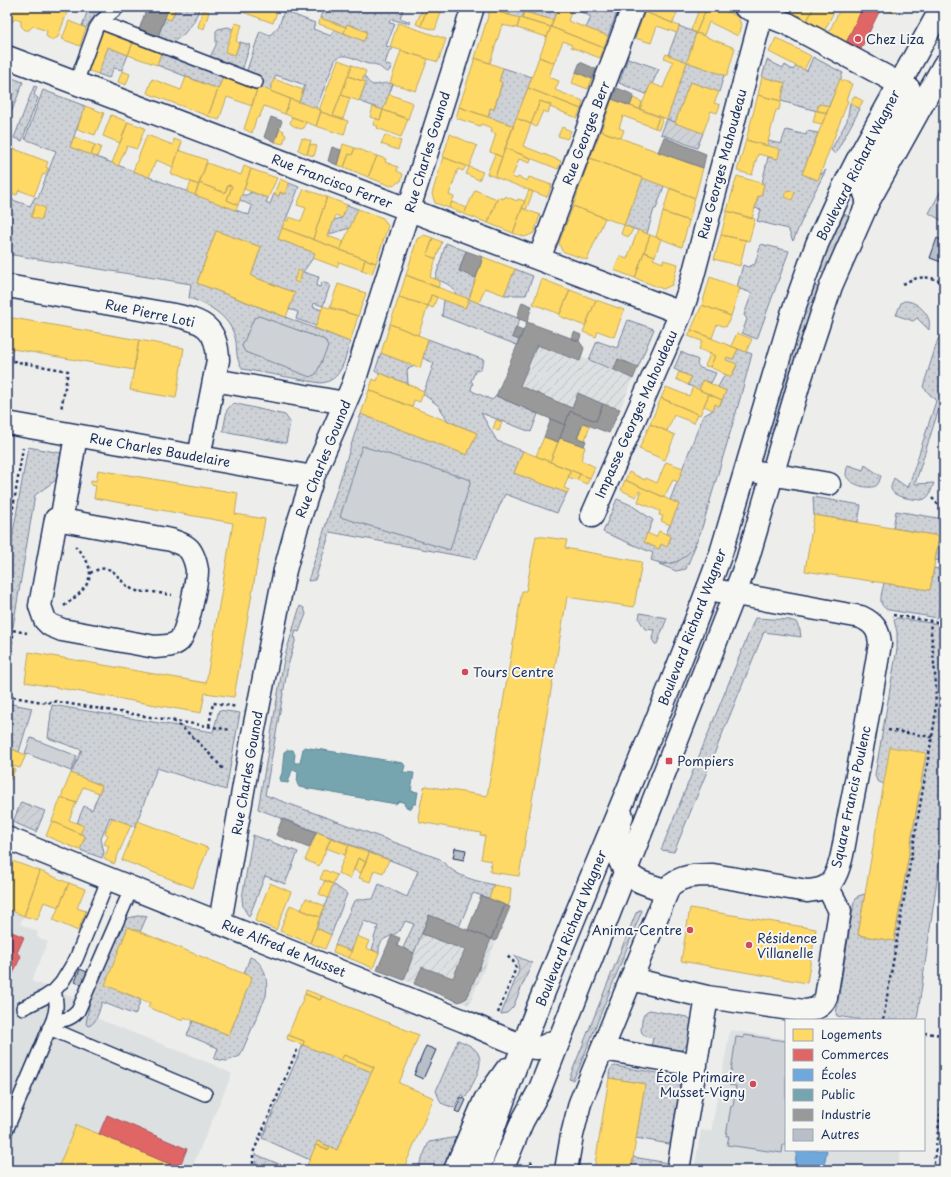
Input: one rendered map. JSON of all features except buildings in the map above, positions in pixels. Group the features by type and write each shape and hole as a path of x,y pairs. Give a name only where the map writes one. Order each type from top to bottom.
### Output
{"street":[{"name":"Rue Charles Gounod","path":"220,922 253,734 285,570 301,510 313,478 353,385 473,7"},
{"name":"Rue Georges Berr","path":"539,259 633,7"},
{"name":"Boulevard Richard Wagner","path":"478,1170 523,1045 629,788 708,589 721,553 792,314 817,244 858,159 893,80 942,7"},
{"path":"753,10 788,24 893,80"},
{"name":"Rue Georges Mahoudeau","path":"681,313 690,287 753,10"},
{"name":"Rue Francisco Ferrer","path":"7,57 681,313"},
{"name":"Boulevard Richard Wagner","path":"502,1170 522,1122 540,1088 747,561 822,309 868,202 944,66"},
{"name":"Boulevard Richard Wagner","path":"868,202 863,188 863,182 909,98 909,89 893,80"},
{"name":"Rue Pierre Loti","path":"7,286 194,320 211,332 217,349 218,360 199,457"},
{"name":"Impasse Georges Mahoudeau","path":"592,516 681,313"},
{"path":"214,380 345,403"},
{"name":"Rue Charles Baudelaire","path":"7,423 313,478"},
{"path":"59,520 170,540 182,544 191,551 195,560 197,571 187,626 180,641 171,646 155,646 62,630 50,625 45,620 40,606 42,594 76,436"},
{"path":"746,470 829,484"},
{"path":"708,589 846,613 861,617 873,624"},
{"name":"Square Francis Poulenc","path":"827,886 832,880 841,856 866,726 880,644 879,636 873,624"},
{"path":"629,788 617,832 617,852 620,861 626,871 638,880 667,891"},
{"name":"Rue Alfred de Musset","path":"7,838 220,922 523,1045 538,1048 560,1038"},
{"path":"566,1170 580,1103 667,891 673,883 679,879 700,875 713,875 808,891 818,890 827,886 840,911 826,997 819,1008 811,1011 707,997 631,980"},
{"path":"678,1170 707,997"},
{"path":"455,1170 485,1100 523,1045"},
{"path":"603,1049 696,1065"},
{"path":"518,1170 540,1088"}],"lane":[{"path":"76,83 94,32 100,22 118,7"},
{"path":"100,22 256,82"},
{"path":"22,1008 38,1001 54,991 62,982 76,959 109,878"},
{"path":"51,1024 68,1019 74,1016 78,1011 132,887"},
{"path":"7,1128 57,1009 57,1001 54,991"},
{"path":"51,1024 205,1094"}],"path":[{"path":"903,284 910,280 923,277 944,282"},
{"path":"7,360 68,371 59,417"},
{"path":"7,544 24,443"},
{"path":"932,498 944,511"},
{"path":"45,620 82,592 90,573 88,564 59,520"},
{"path":"90,573 99,568 107,569 116,573 128,586 134,590 192,598"},
{"path":"940,622 944,601"},
{"path":"873,624 891,614 944,623"},
{"path":"882,1019 935,719 936,686 930,621"},
{"path":"7,667 14,630"},
{"path":"7,696 48,703 52,701 238,731"},
{"path":"209,726 213,704 242,708"},
{"path":"172,721 198,741 225,772"},
{"path":"866,726 932,736"},
{"path":"495,1018 516,968 513,961 507,956"},
{"path":"925,1033 944,1035"},
{"path":"253,1170 253,1153 298,1048"},
{"path":"933,1170 944,1085"}],"shaded area":[{"path":"89,7 107,7 90,21 86,28 82,26"},
{"path":"176,7 192,7 199,10 193,23 183,35 170,44 157,39 165,18 171,20"},
{"path":"324,7 404,7 400,18 410,22 409,24 391,19 389,23 395,24 386,46 393,48 389,51 385,64 392,67 388,72 374,64 368,64 346,56 339,57 335,60 316,109 299,102 305,85 276,75 270,91 258,86 246,73 260,31 270,35 279,26 284,11 315,23 313,29 331,36 334,29 364,41 367,32 348,24 346,27 320,18"},
{"path":"511,7 558,7 553,20 524,12 522,19 508,15"},
{"path":"573,7 619,7 608,36 586,28 591,17"},
{"path":"679,26 696,33 687,62 668,55"},
{"path":"228,27 233,29 226,52 235,55 240,42 250,45 242,71 209,59 216,45 216,31 218,29"},
{"path":"108,47 128,55 122,70 114,68 109,78 98,74"},
{"path":"162,50 224,74 218,89 157,65"},
{"path":"813,57 843,73 829,106 819,104 817,111 781,101 785,83 762,77 767,60 783,68 785,65 793,70 796,66 807,71"},
{"path":"628,58 659,69 646,94 619,83"},
{"path":"687,62 724,75 719,92 690,82 675,123 667,119"},
{"path":"503,68 532,77 514,126 488,117 490,108 494,109 502,83 499,81"},
{"path":"364,75 373,85 383,83 393,84 383,110 359,101 366,83 362,81"},
{"path":"7,76 23,82 7,124"},
{"path":"34,86 37,87 34,95 38,98 22,141 14,138"},
{"path":"43,90 85,106 70,147 249,215 252,206 240,200 241,195 247,195 251,192 268,198 266,202 270,204 274,194 279,196 280,192 285,194 289,183 299,187 278,239 315,253 303,272 319,277 316,286 320,287 322,282 330,285 323,306 314,303 313,307 322,310 316,326 296,319 298,312 289,309 295,293 251,276 261,247 216,231 197,283 350,342 344,362 338,374 327,382 320,383 243,369 238,359 236,342 230,326 225,319 205,304 189,298 191,284 7,254 7,198 30,206 35,197 38,198 56,151 25,139"},
{"path":"850,103 860,109 835,154 831,150 847,121"},
{"path":"667,119 703,133 697,148 661,134"},
{"path":"786,130 806,135 807,131 818,133 802,174 817,180 826,170 812,197 793,241 788,229 757,221 761,210 755,208 758,196 761,196 764,184 762,183 768,157 777,159 780,150 767,146 768,141 781,144"},
{"path":"643,178 664,186 656,209 654,209 647,234 624,225"},
{"path":"944,185 944,222 929,213"},
{"path":"347,205 358,209 350,228 329,234 334,220 342,218"},
{"path":"842,213 850,217 825,274 818,271"},
{"path":"446,243 466,251 459,271 476,278 469,299 520,319 512,337 519,340 517,345 442,316 444,300 465,308 468,300 456,295 448,284 435,279"},
{"path":"761,244 789,251 757,339 742,333 747,319 744,315 752,293 737,287 743,265 748,267 755,264"},
{"path":"515,269 533,276 526,295 504,295"},
{"path":"812,285 820,288 799,347 773,434 768,433 793,345"},
{"path":"904,301 912,302 922,309 929,320 929,330 917,318 913,321 896,315 901,303"},
{"path":"259,316 325,340 328,347 316,374 310,377 245,352 242,346 254,318"},
{"path":"628,320 654,329 638,367 618,359 614,370 589,360 597,341 617,348"},
{"path":"527,322 579,341 584,348 581,357 633,379 620,409 603,404 596,421 565,425 496,396"},
{"path":"944,335 944,403 941,402 915,484 934,483 930,494 924,499 921,500 899,496 892,491 891,488 894,478 908,488 936,401 923,387 938,339"},
{"path":"428,339 484,360 480,370 476,370 471,381 473,383 471,389 472,391 492,400 496,396 538,414 531,432 481,413 497,441 523,451 514,473 567,493 557,513 505,494 476,559 330,532 315,580 308,581 361,414 467,455 477,433 448,421 439,406 423,394 434,363 423,358"},
{"path":"738,349 752,354 701,531 693,547 683,559 669,563 661,563 651,560 653,553 603,532 617,499 631,505 653,520 644,542 659,549 661,544 667,546 671,537 666,534 679,504 670,500 703,416 713,410 715,404 720,405 726,391 718,387 725,374 731,377 737,365 726,360 727,357 733,359"},
{"path":"681,352 698,360 697,364 700,368 716,373 711,383 703,380 699,390 688,385 691,377 674,369"},
{"path":"381,353 415,366 407,369 408,384 375,371"},
{"path":"233,403 285,415 290,422 286,443 223,431 227,410"},
{"path":"362,446 471,480 450,550 340,517"},
{"path":"28,447 61,453 56,480 35,495 13,627 7,626 7,567"},
{"path":"848,465 863,470 865,465 881,476 877,485 874,487 865,487 855,484 846,475"},
{"path":"813,497 861,505 858,522 814,515"},
{"path":"896,511 944,519 944,561 935,560 939,536 893,528"},
{"path":"696,544 686,569 676,571 659,564 666,564 680,560"},
{"path":"934,568 944,570 944,580 938,618 889,610 882,606 881,595 884,583 930,590"},
{"path":"300,606 304,608 306,614 299,632 296,631 294,637 296,638 288,666 265,795 440,859 453,870 465,877 494,885 489,898 473,893 459,927 429,915 414,953 403,948 414,924 405,921 397,933 383,940 379,947 379,953 372,950 378,926 364,921 351,951 335,945 353,903 356,900 373,899 379,884 407,897 418,871 258,809 284,659"},
{"path":"640,613 667,618 657,644 655,644 652,639 654,630 645,629 639,619"},
{"path":"755,618 790,620 796,622 800,630 801,637 764,632 674,852 661,850"},
{"path":"897,618 944,625 944,831 917,1019 855,1019 837,1016 836,1014 854,902 858,896 865,894 858,935 894,941 926,753 884,784 877,781 875,775 897,649 897,632 894,620"},
{"path":"7,703 32,708 19,752 7,747"},
{"path":"52,705 213,732 219,710 240,713 226,790 157,768 135,827 110,817 101,839 104,853 102,858 80,850 85,836 80,834 83,826 77,823 84,806 92,810 102,786 71,773 82,750 48,738"},
{"path":"31,738 77,756 71,771 25,753"},
{"path":"21,802 45,811 36,832 13,822"},
{"path":"253,835 298,852 285,884 265,876 249,917 243,907 242,898"},
{"path":"333,884 347,894 331,935 316,928"},
{"path":"7,909 24,916 20,924 38,932 37,937 48,942 32,981 97,1007 96,1018 212,1064 232,1074 191,1170 7,1170"},
{"path":"641,910 641,913 579,1068 573,1080 569,1079 636,913"},
{"path":"142,915 147,916 140,932 128,927 106,985 141,1000 135,1015 102,1002 96,1020 88,1026 86,1024 90,999 122,924 128,918"},
{"path":"429,915 496,941 469,1005 404,980"},
{"path":"514,955 532,963 513,1007 507,1013 501,1014 519,971 518,960"},
{"path":"250,957 263,968 267,984 266,996 240,1056 227,1061 214,1059 218,1048 187,1035 193,1021 229,1035 252,977 244,974"},
{"path":"650,1010 687,1017 692,1020 689,1042 682,1050 675,1051 651,1047 653,1038 644,1035 641,1030 643,1015"},
{"name":"École Primaire Musset-Vigny","path":"730,1030 785,1039 785,1151 901,1151 898,1170 694,1170 701,1130 711,1131"},
{"path":"744,1035 785,1041 785,1145 783,1145 782,1153 727,1145 729,1136 726,1136 736,1086 729,1085 736,1037 744,1038"},
{"path":"458,1040 470,1046 477,1052 480,1058 480,1064 476,1078 466,1097 461,1095 454,1108 441,1103 436,1091"},
{"path":"303,1045 372,1072 337,1150 318,1141 310,1160 262,1138"},
{"path":"615,1066 676,1076 681,1080 671,1143 669,1144 636,1138 645,1084 609,1078 610,1069"},
{"path":"458,1137 444,1170 417,1170 429,1142"},
{"path":"255,1154 293,1170 256,1170"},
{"path":"633,1157 668,1163 666,1170 631,1170"}],"place":[{"name":"Chez Liza","path":"858,39"},
{"name":"Tours Centre","path":"465,672"},
{"name":"Pompiers","path":"669,761"},
{"name":"Anima-Centre","path":"690,930"},
{"name":"Résidence Villanelle","path":"749,945"},
{"name":"École Primaire Musset-Vigny","path":"753,1084"}]}
